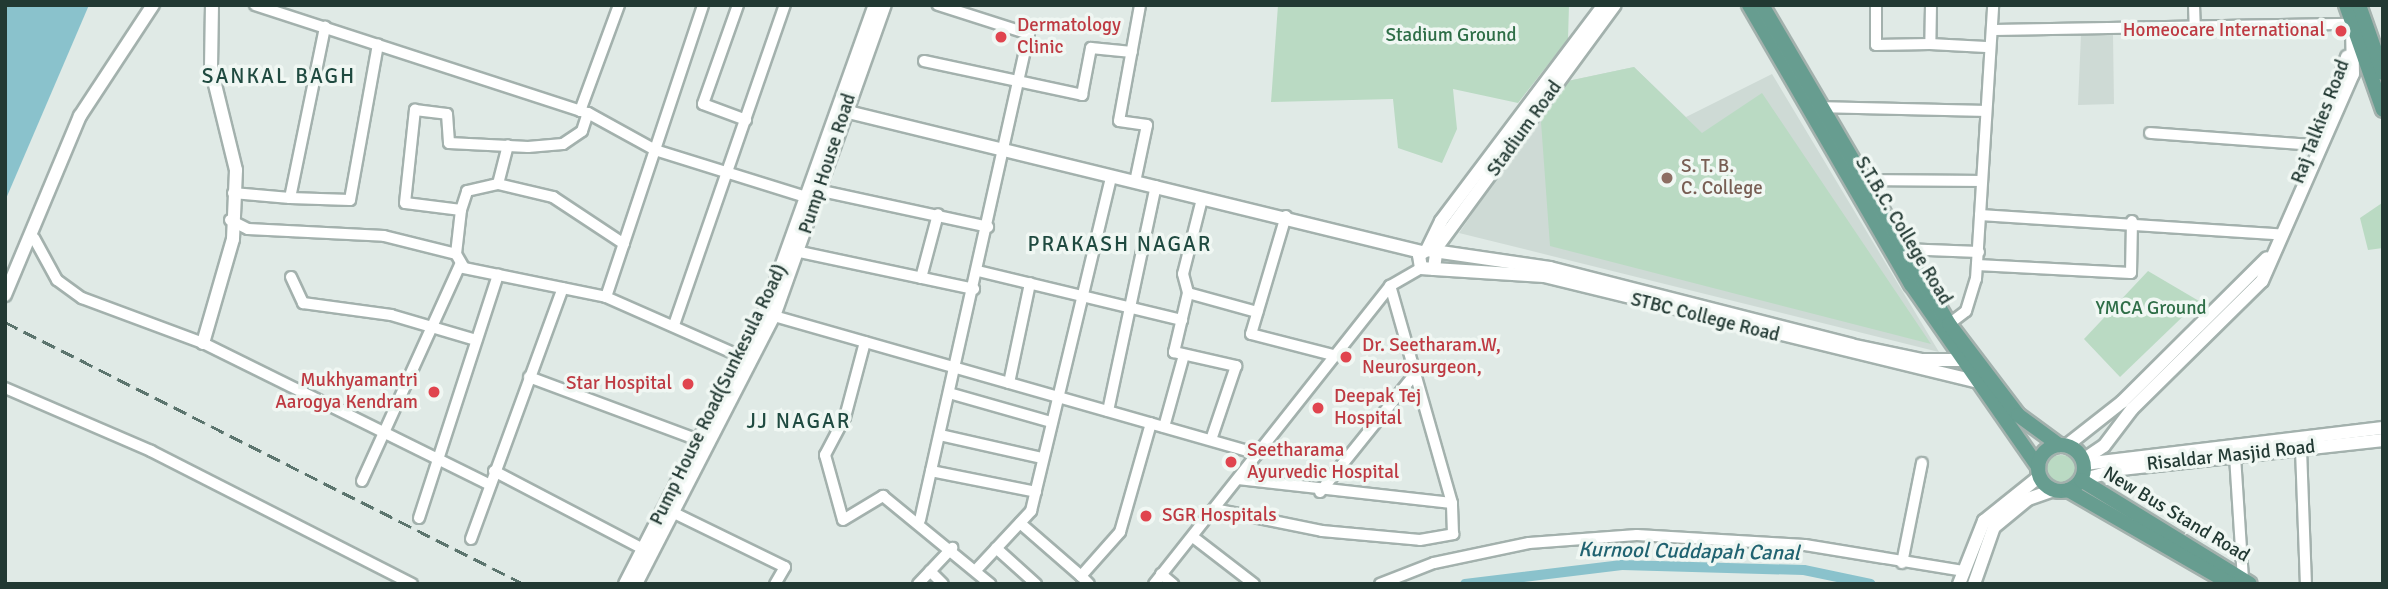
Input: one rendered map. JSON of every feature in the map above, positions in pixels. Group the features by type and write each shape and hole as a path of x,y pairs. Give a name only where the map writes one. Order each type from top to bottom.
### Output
{"main road":[{"name":"S.T.B.C. College Road","path":"1749,5 1967,359 2028,426 2062,446"},
{"name":"S.T.B.C. College Road","path":"1762,5 1901,249 1949,324 1975,381 2039,472"},
{"path":"2346,5 2383,110"},
{"path":"2359,5 2383,73"},
{"path":"2062,446 2083,462 2081,480 2061,490 2039,472 2047,450 2062,446"},
{"name":"New Bus Stand Road","path":"2081,480 2241,582"},
{"name":"New Bus Stand Road","path":"2061,490 2241,582"}],"street":[{"path":"5,295 34,237 80,116 153,5"},
{"path":"203,343 233,239 230,223 234,148 211,68 212,5"},
{"path":"255,5 584,112 655,150 809,198 822,191 938,214 988,227"},
{"path":"461,210 405,203 415,110 447,114 449,143 563,144 582,131 584,112 619,5"},
{"path":"607,297 703,5"},
{"path":"738,5 703,104 746,120"},
{"path":"674,325 730,173 785,5"},
{"name":"Pump House Road(Sunkesula Road)","path":"625,584 669,510 698,440 740,356 809,198 875,5"},
{"name":"Pump House Road","path":"636,584 669,510 774,316 822,191 841,110 885,5"},
{"path":"920,520 1022,83 1029,34 939,5"},
{"path":"1135,182 1147,125 1119,121 1140,5"},
{"name":"Stadium Road","path":"1430,252 1441,221 1604,5"},
{"name":"Stadium Road","path":"1430,252 1615,5"},
{"path":"1876,5 1876,45 1986,47"},
{"path":"1930,44 1931,5"},
{"path":"1949,324 1966,311 1979,252 1986,47 1994,30 1993,5"},
{"path":"2194,5 2195,29"},
{"path":"1994,30 2195,29 2352,24"},
{"name":"Raj Talkies Road","path":"2062,446 2122,402 2253,276 2277,234 2345,71 2352,24"},
{"name":"Raj Talkies Road","path":"2083,462 2104,446 2132,409 2262,281 2353,74 2352,24"},
{"path":"290,198 325,27"},
{"path":"233,193 350,200 378,45"},
{"path":"924,61 1082,95 1091,48 1132,52"},
{"path":"1820,107 1983,111"},
{"name":"STBC College Road","path":"841,110 1005,155 1156,186 1430,252 1550,268 1851,345 1922,360 1967,359"},
{"path":"2150,133 2314,145"},
{"path":"498,184 508,145"},
{"path":"976,570 1020,523 1036,492 1111,178"},
{"path":"1861,180 1981,181"},
{"path":"362,481 432,327 459,258 461,210 467,191 498,184 553,197 624,244"},
{"path":"1108,411 1133,309 1156,186"},
{"path":"1202,199 1183,274 1188,293 1174,352 1236,366 1211,440"},
{"path":"920,278 938,214"},
{"path":"1980,215 2132,221 2277,234"},
{"path":"1286,216 1251,334 1333,355"},
{"path":"1977,265 2131,273 2132,221"},
{"path":"230,223 248,229 384,236 459,258 498,275 607,297 740,356"},
{"path":"34,237 57,280 82,298 203,343 385,430 489,485"},
{"path":"1901,249 1979,252"},
{"path":"800,252 974,289"},
{"path":"1427,268 1430,252"},
{"path":"1427,268 1430,252"},
{"path":"1154,584 1390,286 1427,268"},
{"name":"STBC College Road","path":"1427,268 1544,276 1975,381"},
{"path":"978,271 1182,320"},
{"path":"419,518 498,275"},
{"path":"291,276 303,303 432,327 476,340"},
{"path":"1009,383 1030,284"},
{"path":"1214,509 1322,531 1420,540 1453,534 1452,503 1390,286"},
{"path":"471,538 563,288"},
{"path":"1188,293 1257,312"},
{"path":"774,316 1258,454"},
{"path":"865,342 845,417 825,455 843,520 883,496 920,520 990,584"},
{"path":"1164,427 1184,355"},
{"path":"1320,492 1414,375"},
{"path":"529,377 698,440"},
{"path":"5,387 151,451 412,584"},
{"path":"949,393 1051,422"},
{"path":"1020,523 1085,580 1120,532 1151,423"},
{"name":"Risaldar Masjid Road","path":"2083,462 2383,428"},
{"path":"940,435 1042,458"},
{"name":"Risaldar Masjid Road","path":"2081,480 2235,456 2383,440"},
{"path":"2301,449 2306,584"},
{"path":"2235,456 2241,582"},
{"path":"1902,563 1922,463"},
{"path":"494,471 643,550"},
{"path":"931,471 1036,492"},
{"path":"1380,584 1434,563 1529,542 1637,535 1805,545 1961,577 1984,521 2039,472"},
{"path":"1238,479 1320,492 1452,503"},
{"path":"1975,578 1994,527 2028,499 2061,490"},
{"path":"669,510 785,567 775,584"},
{"path":"1193,537 1254,584"},
{"path":"918,584 952,548"},
{"path":"996,548 1036,584"},
{"path":"930,571 943,584"},
{"path":"1161,574 1173,584"}],"shaded area":[{"path":"2081,34 2113,34 2114,104 2078,105"},
{"name":"S. T. B. C. College","path":"1634,67 1686,117 1772,74 1939,352 1459,233 1563,82"}],"green space":[{"name":"Stadium Ground","path":"1278,5 1569,5 1568,39 1518,103 1453,89 1457,129 1442,163 1398,148 1393,99 1271,102"},
{"name":"S. T. B. C. College","path":"1634,67 1702,133 1762,93 1931,344 1550,246 1541,122 1563,82"},
{"path":"2382,203 2383,248 2368,250 2360,218"},
{"name":"YMCA Ground","path":"2148,271 2199,301 2120,377 2084,339"},
{"path":"2061,455 2072,459 2076,470 2072,481 2061,485 2050,481 2046,470 2050,459"}],"water":[{"path":"5,5 89,5 5,201"}],"waterway":[{"name":"Kurnool Cuddapah Canal","path":"1465,584 1622,565 1804,570 1871,584"}],"railway":[{"path":"5,322 524,584"}],"place":[{"name":"Homeocare International","path":"2341,31"},
{"name":"Dermatology Clinic","path":"1001,37"},
{"name":"S. T. B. C. College","path":"1667,178"},
{"name":"Dr. Seetharam.W, Neurosurgeon,","path":"1346,357"},
{"name":"Star Hospital","path":"688,384"},
{"name":"Mukhyamantri Aarogya Kendram","path":"434,392"},
{"name":"Deepak Tej Hospital","path":"1318,408"},
{"name":"Seetharama Ayurvedic Hospital","path":"1231,462"},
{"name":"SGR Hospitals","path":"1146,516"}],"district":[{"name":"SANKAL BAGH","path":"279,76"},
{"name":"PRAKASH NAGAR","path":"1120,244"},
{"name":"JJ NAGAR","path":"799,421"}]}
